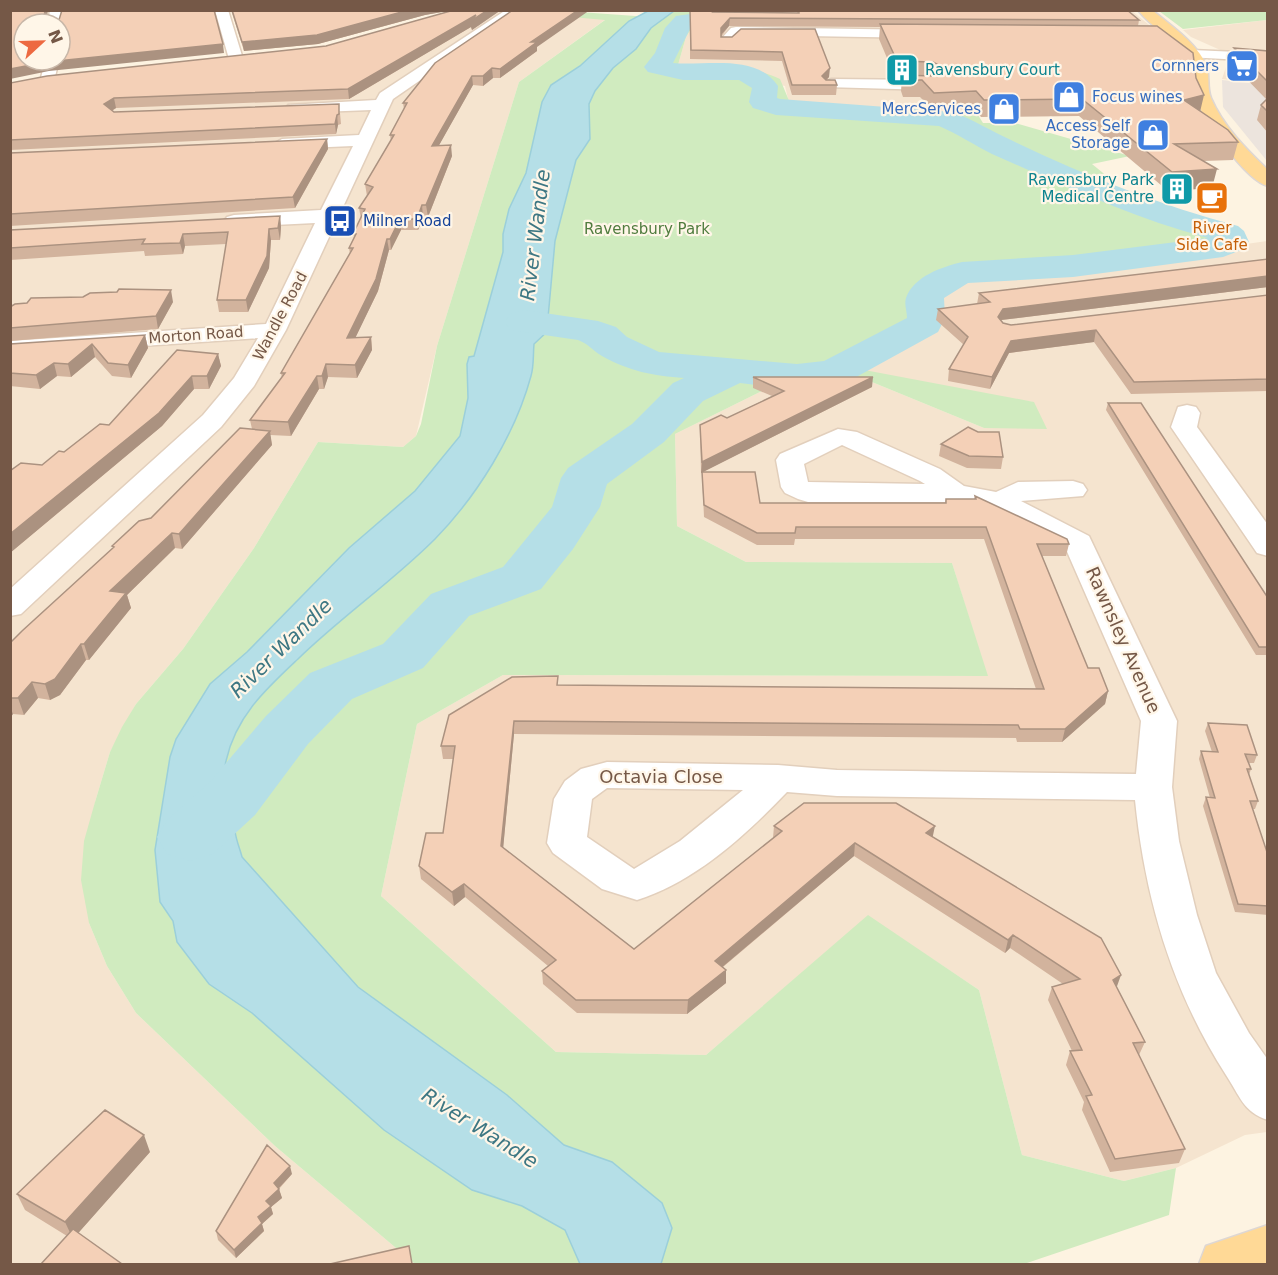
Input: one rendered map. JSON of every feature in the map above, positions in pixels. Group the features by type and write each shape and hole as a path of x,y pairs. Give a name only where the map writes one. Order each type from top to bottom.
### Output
{"main road":[{"path":"1144,10 1192,54 1201,71 1203,98 1216,120 1235,147 1268,181"}],"street":[{"path":"219,60 242,58 221,10"},
{"name":"Wandle Road","path":"10,608 212,421 245,381 274,330 380,105 394,89 516,10"},
{"path":"903,18 910,34"},
{"path":"727,41 736,31 795,27 859,34 934,34"},
{"path":"859,34 864,51"},
{"path":"1150,35 1173,35"},
{"path":"1192,54 1265,56"},
{"path":"30,82 55,78 54,72"},
{"path":"831,84 872,79 932,85"},
{"path":"279,109 380,105"},
{"path":"270,144 364,140"},
{"path":"211,222 328,216"},
{"name":"Morton Road","path":"10,348 274,330"},
{"path":"1187,413 1184,427 1258,518 1268,547"},
{"name":"Rawnsley Avenue","path":"955,493 930,475 848,438 838,437 790,460 795,487 808,493 955,493 1000,502 1078,542 1159,722 1153,787 1158,841 1176,915 1195,975 1233,1047 1268,1101"},
{"path":"1000,502 1018,491 1073,490"},
{"name":"Octavia Close","path":"778,778 750,808 659,875 637,885 616,878 567,843 568,815 579,785 591,777 778,778 837,783 1153,787"}],"shaded area":[{"path":"786,10 1132,11 1159,33 937,65 978,115 789,103 785,86 678,65 686,37 691,29 787,16"},
{"path":"493,11 606,19 519,82 437,346 416,436 403,447 318,442 254,548 183,649 136,704 110,752 95,802 89,923 107,966 136,1013 275,1146 415,1264 11,1264 10,90 266,59"},
{"path":"1267,20 1267,84 1222,79 1229,58 1227,53 1191,37 1183,30"},
{"path":"1222,80 1267,85 1267,161 1223,107"},
{"path":"1267,241 1267,1132 1245,1135 1176,1168 1124,1181 1022,1155 979,990 868,916 706,1055 556,1052 381,896 417,724 503,675 987,676 952,563 746,562 677,526 675,434 786,379 867,380 984,428 1033,402 838,375 928,325 934,320 933,315 941,310 930,295 968,274 1079,268"}],"green space":[{"name":"Ravensbury Park","path":"565,11 664,18 674,11 786,11 787,17 691,29 686,37 678,65 743,68 768,74 780,79 790,103 978,115 983,123 1015,123 1130,156 1092,164 1108,177 1098,183 1168,215 1231,232 1247,245 1079,268 968,274 930,295 934,320 928,325 841,373 859,369 1034,402 1047,429 984,428 867,380 786,379 675,434 677,526 746,562 952,563 988,676 503,675 417,724 381,896 556,1052 706,1055 868,915 979,990 1022,1155 1124,1181 1176,1168 1169,1215 1024,1264 415,1264 275,1146 136,1013 107,966 89,923 81,880 84,841 110,752 136,704 183,649 254,548 318,442 403,447 416,436 421,424 437,346 519,82 605,20 527,13"},
{"path":"1159,11 1267,11 1267,20 1183,29"}],"water":[{"name":"River Wandle","path":"648,11 674,11 651,28 636,49 613,68 595,91 589,104 590,139 576,160 555,241 548,318 551,328 534,344 532,372 524,398 493,464 465,504 435,539 314,644 254,704 237,730 225,768 226,781 235,806 235,831 242,857 358,987 507,1095 564,1145 612,1162 662,1203 672,1228 661,1264 580,1264 565,1230 522,1206 472,1190 384,1130 252,1013 209,984 177,942 173,921 160,902 155,850 170,757 176,739 210,684 247,652 349,548 415,491 460,436 468,398 467,364 469,357 474,356 503,252 503,234 509,209 526,173 542,102 551,85 580,66 629,21"}],"building":[{"path":"10,10 45,10 45,12 12,12 12,69 10,69"},
{"path":"62,10 214,10 223,44 72,59 72,12 61,12"},
{"path":"232,10 409,10 317,35 242,42"},
{"path":"454,10 488,10 348,89 114,98 104,104 114,112 339,104 339,114 335,124 10,140 10,83 47,76 326,46"},
{"path":"513,10 578,10 531,42 537,42 500,69 492,68 483,76 472,76 432,146 451,145 426,205 422,205 417,219 400,219 390,239 387,239 376,279 347,338 371,337 355,365 326,364 322,376 317,376 288,422 250,420 285,373 281,373 353,248 349,248 356,234 353,234 365,209 359,208 373,187 365,184 394,135 390,135 407,103 403,103 435,63"},
{"path":"690,10 799,13 799,10 1127,10 1139,20 730,18 721,28 721,37 732,37 741,29 815,29 830,68 822,76 826,80 835,80 837,85 792,85 782,52 691,50"},
{"path":"880,24 1157,26 1193,53 1196,78 1204,95 1184,100 1228,130 1238,142 1174,144 1217,169 1172,172 1082,99 984,100 976,91 934,93 922,80 905,80 902,75 933,76 942,71 942,67 933,62 897,61"},
{"path":"1234,48 1268,51 1268,82"},
{"path":"1268,98 1268,112 1261,105"},
{"path":"327,139 293,197 10,214 10,153"},
{"path":"280,216 278,228 269,229 267,256 246,300 217,300 228,232 183,234 180,243 142,244 145,239 10,248 10,230"},
{"path":"1268,259 1268,276 1003,309 998,317 1003,323 1011,325 1268,295 1268,379 1134,382 1096,330 1011,341 992,377 949,369 968,337 938,309 990,302 979,293"},
{"path":"119,289 171,290 156,316 10,328 10,307 27,303 31,298 83,297 90,293 117,292"},
{"path":"145,335 128,365 108,363 92,344 68,364 54,363 36,375 10,373 10,344"},
{"path":"177,350 218,354 207,376 192,376 159,413 10,534 10,471 21,463 42,465 59,451 64,452 100,424 109,425"},
{"path":"753,377 873,377 702,462 700,425 721,415 727,418 784,391"},
{"path":"1108,403 1141,403 1268,598 1268,647 1259,647"},
{"path":"968,427 978,432 999,432 1003,457 969,456 941,444"},
{"path":"240,428 270,431 179,534 172,533 110,591 126,593 84,644 81,644 55,679 45,684 32,682 18,698 10,698 10,643 139,521 151,518"},
{"path":"702,472 755,472 760,503 946,503 946,499 976,499 975,496 1067,539 1069,544 1037,544 1088,668 1099,668 1108,691 1065,729 1020,729 1018,725 514,721 501,846 634,949 782,831 774,826 804,803 896,803 935,826 926,833 1101,938 1121,975 1113,980 1145,1042 1133,1043 1185,1149 1115,1159 1086,1096 1092,1095 1070,1051 1082,1050 1052,987 1080,979 1013,935 1008,940 855,843 715,961 726,970 688,1000 576,1000 542,971 556,960 464,884 452,892 419,866 426,833 443,833 455,746 441,746 449,715 512,677 558,676 557,685 1044,689 986,527 796,527 795,533 757,533 704,505"},
{"path":"1208,723 1247,725 1257,755 1245,754 1251,769 1247,769 1258,801 1250,801 1268,855 1268,906 1238,904 1206,797 1215,798 1201,751 1218,752"},
{"path":"105,1110 144,1135 65,1222 17,1194"},
{"path":"267,1145 290,1166 274,1183 279,1189 266,1201 271,1206 258,1217 262,1223 234,1250 216,1231"},
{"path":"73,1229 122,1264 41,1264"},
{"path":"409,1246 412,1264 330,1264"}],"waterway":[{"path":"735,370 797,377 834,372 924,324 926,296 940,284 962,273 1073,266 1223,247 1232,242 1232,238 1226,233 1164,216 999,146 969,128 943,118 776,107 763,102 765,86 756,78 743,73 683,72 657,67 667,55 677,28 684,21 749,14 751,10"},
{"path":"524,322 584,329 602,335 613,346 652,364 735,370"},
{"path":"190,837 232,799 287,730 331,686 403,656 450,605 522,578 555,538 576,507 585,478 648,433 688,392 735,370"}],"place":[{"name":"Cornners","path":"1242,66"},
{"name":"Ravensbury Court","path":"902,70"},
{"name":"Focus wines","path":"1069,97"},
{"name":"MercServices","path":"1004,109"},
{"name":"Access Self Storage","path":"1153,135"},
{"name":"Ravensbury Park Medical Centre","path":"1177,189"},
{"name":"River Side Cafe","path":"1212,198"},
{"name":"Milner Road","path":"340,221"}]}
